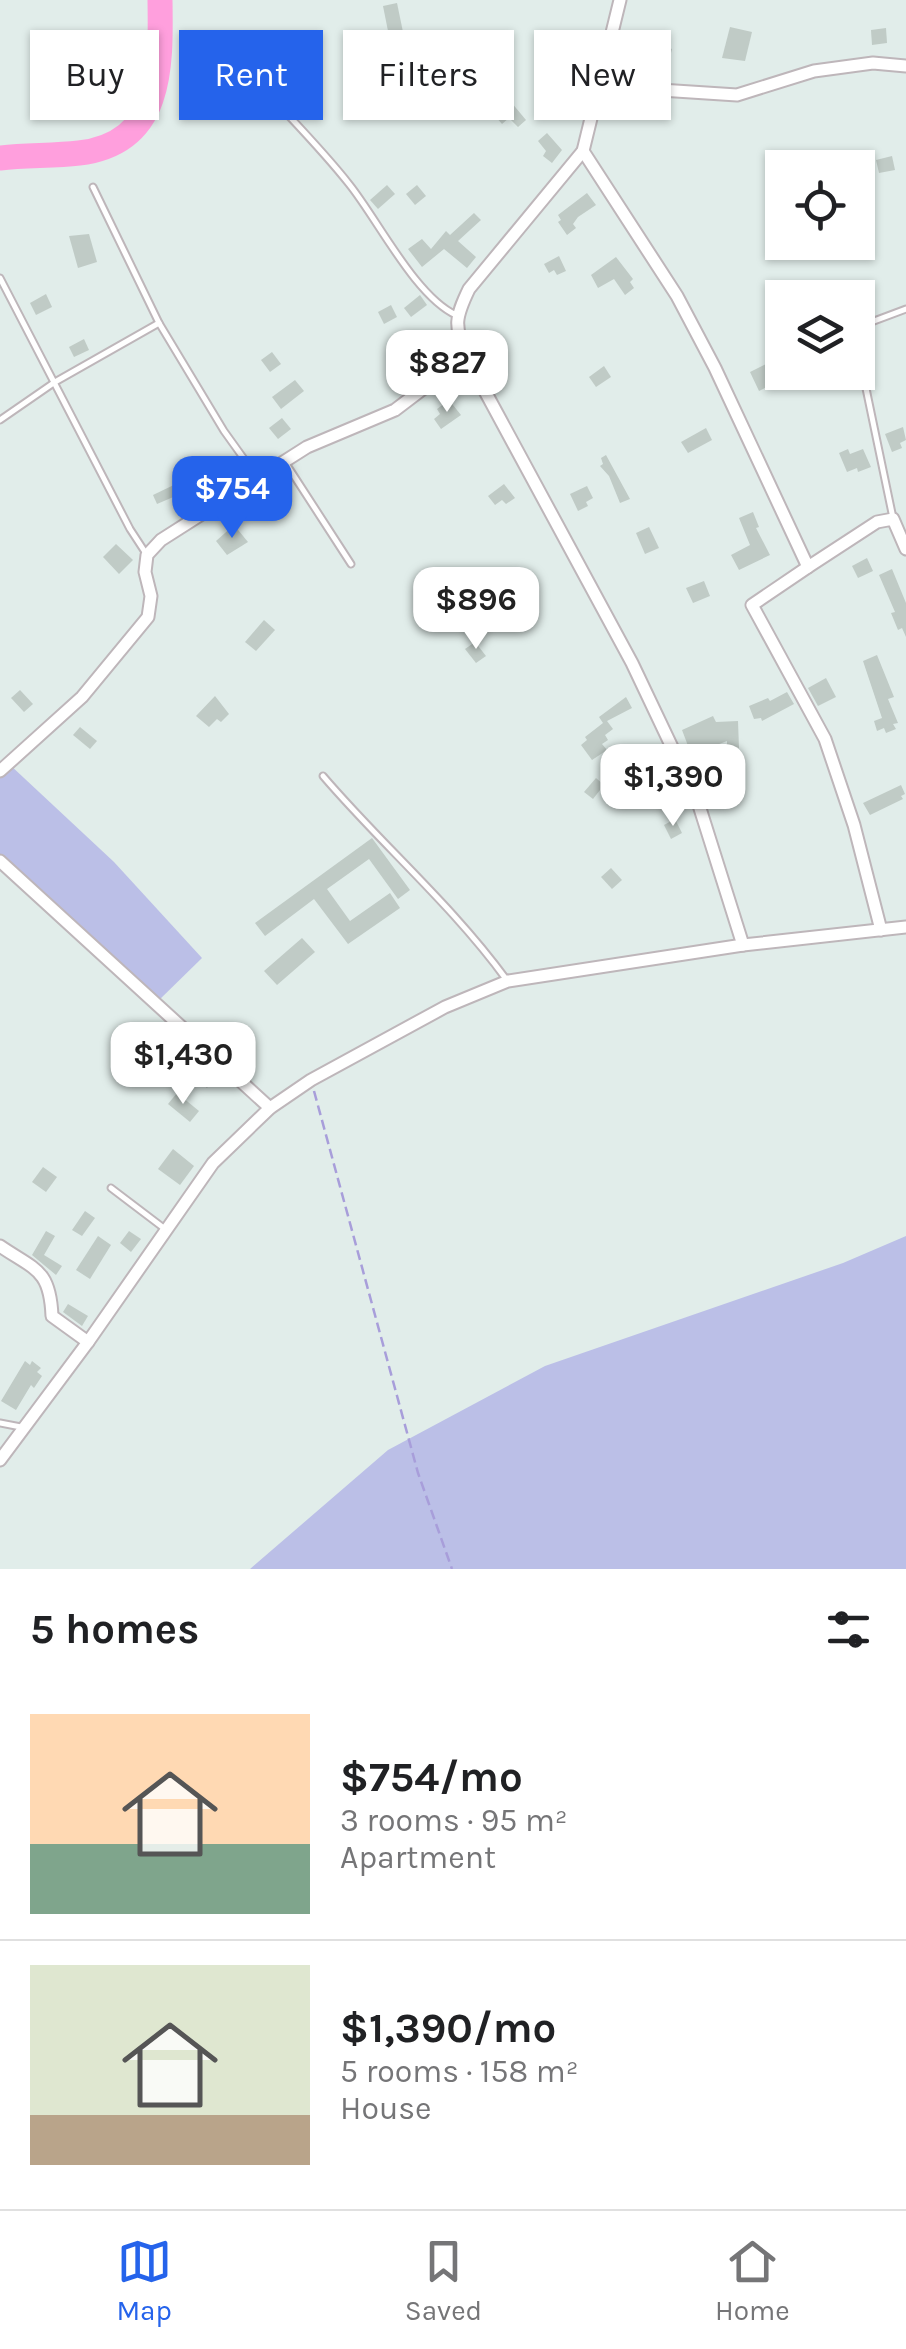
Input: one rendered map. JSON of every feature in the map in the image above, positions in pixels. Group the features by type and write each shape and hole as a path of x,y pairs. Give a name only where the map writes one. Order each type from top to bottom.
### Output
{"street":[{"path":"613,30 620,0"},
{"path":"671,91 737,96 814,71 873,63 906,66"},
{"path":"591,120 583,151 469,289 456,315 457,332 466,356 632,663 698,802 743,945"},
{"path":"583,151 677,296 808,567"},
{"path":"2,765 82,697 148,617 151,596 145,572 147,555 161,540 307,447 395,410 466,356"},
{"path":"881,930 854,825 824,739 752,605 878,522 893,519 906,549"},
{"path":"0,861 270,1108"},
{"path":"0,1460 213,1163 270,1108 312,1080 446,1007 508,981 743,945 906,927"},
{"path":"0,1246 45,1277 51,1288 52,1316 88,1342"}],"lane":[{"path":"292,120 349,184 441,308 456,315"},
{"path":"93,187 159,323 224,431 259,480"},
{"path":"0,278 147,555"},
{"path":"875,321 906,309"},
{"path":"0,420 55,382 159,323"},
{"path":"866,390 893,519"},
{"path":"284,462 351,564"},
{"path":"323,776 473,937 508,981"},
{"path":"110,1188 165,1229"},
{"path":"0,1422 24,1428"}],"path":[{"path":"312,1080 418,1474 452,1569"}],"shaded area":[{"path":"9,764 114,862 202,958 156,1003 0,860 0,775"},
{"path":"906,1236 906,1569 250,1569 388,1450 545,1366 843,1263"}],"building":[{"path":"397,3 403,30 388,30 383,6"},
{"path":"730,27 752,32 745,61 722,58"},
{"path":"886,28 887,43 872,45 871,30"},
{"path":"514,106 526,120 518,127 511,120"},
{"path":"547,133 562,150 552,163 543,156 546,151 538,141"},
{"path":"892,156 895,170 879,173 876,160"},
{"path":"387,185 395,194 378,209 370,200"},
{"path":"417,185 426,196 415,205 406,194"},
{"path":"587,193 596,205 578,217 573,224 576,228 567,235 558,215"},
{"path":"474,213 481,220 458,241 476,257 467,268 444,249 422,267 408,249 422,239 431,249 446,231 450,235"},
{"path":"89,234 97,262 78,268 69,236"},
{"path":"559,256 566,271 549,273 544,264"},
{"path":"616,257 633,279 630,282 634,288 625,295 614,279 598,288 591,275"},
{"path":"46,294 52,307 36,315 30,303"},
{"path":"420,295 427,305 411,317 404,308"},
{"path":"391,305 397,317 384,324 378,312"},
{"path":"84,339 89,350 74,357 69,347"},
{"path":"272,352 281,364 270,372 261,360"},
{"path":"765,364 765,388 759,391 750,372"},
{"path":"604,366 611,377 596,387 589,377"},
{"path":"295,380 304,391 281,409 272,397"},
{"path":"449,400 461,415 441,429 434,419 440,414 437,409"},
{"path":"282,418 291,429 278,439 269,428"},
{"path":"903,427 906,440 900,443 902,448 892,452 885,434"},
{"path":"706,428 712,440 688,453 681,442"},
{"path":"848,449 850,454 863,449 871,467 847,472 839,453"},
{"path":"606,455 630,499 620,503 609,476 600,466"},
{"path":"180,482 185,492 157,504 153,495"},
{"path":"504,484 515,498 495,505 488,496"},
{"path":"587,486 593,498 578,511 570,494"},
{"path":"753,512 759,527 756,528 770,555 739,570 731,555 750,545 739,518"},
{"path":"234,525 248,542 227,555 216,541"},
{"path":"649,527 659,548 645,554 636,533"},
{"path":"116,544 133,560 119,574 103,557"},
{"path":"867,558 873,571 858,578 852,566"},
{"path":"892,569 906,603 906,637 902,628 898,630 891,613 895,612 879,575"},
{"path":"704,581 710,596 693,603 686,588"},
{"path":"464,593 474,608 463,615 453,601"},
{"path":"264,620 275,630 256,651 245,642"},
{"path":"475,642 486,656 476,663 465,649"},
{"path":"877,655 894,697 888,699 898,723 893,724 896,729 886,733 884,728 877,731 874,721 882,718 863,661"},
{"path":"826,678 836,697 818,706 808,688"},
{"path":"20,690 33,704 24,712 11,698"},
{"path":"787,692 794,704 762,721 754,719 749,706"},
{"path":"215,696 229,714 209,727 196,716"},
{"path":"626,697 632,708 607,721 613,729 602,744 607,750 592,760 581,745 587,740 585,737 603,723 599,717"},
{"path":"713,716 716,722 738,721 739,748 727,749 727,741 693,759 682,730"},
{"path":"80,727 97,741 90,749 73,735"},
{"path":"596,778 604,785 593,799 584,792"},
{"path":"901,785 903,799 870,815 863,803"},
{"path":"675,819 682,833 671,839 664,825"},
{"path":"372,838 410,890 398,899 369,859 327,889 350,921 390,893 400,908 348,944 314,899 265,936 255,923"},
{"path":"611,868 622,880 612,889 601,877"},
{"path":"302,938 315,952 277,985 264,971"},
{"path":"200,1067 214,1079 207,1088 193,1076"},
{"path":"177,1093 199,1111 190,1122 168,1104"},
{"path":"173,1149 194,1166 180,1185 158,1169"},
{"path":"43,1167 57,1177 46,1192 32,1182"},
{"path":"85,1211 95,1218 82,1236 72,1230"},
{"path":"46,1231 55,1236 44,1255 62,1266 56,1275 32,1255"},
{"path":"129,1231 141,1239 131,1252 120,1243"},
{"path":"98,1236 111,1245 90,1279 76,1270"},
{"path":"68,1304 88,1316 82,1326 63,1312"},
{"path":"25,1361 41,1368 37,1372 42,1376 34,1388 31,1385 16,1410 1,1401"}],"waterway":[{"path":"0,158 79,153 107,146 127,134 142,118 157,75 160,0"}]}
